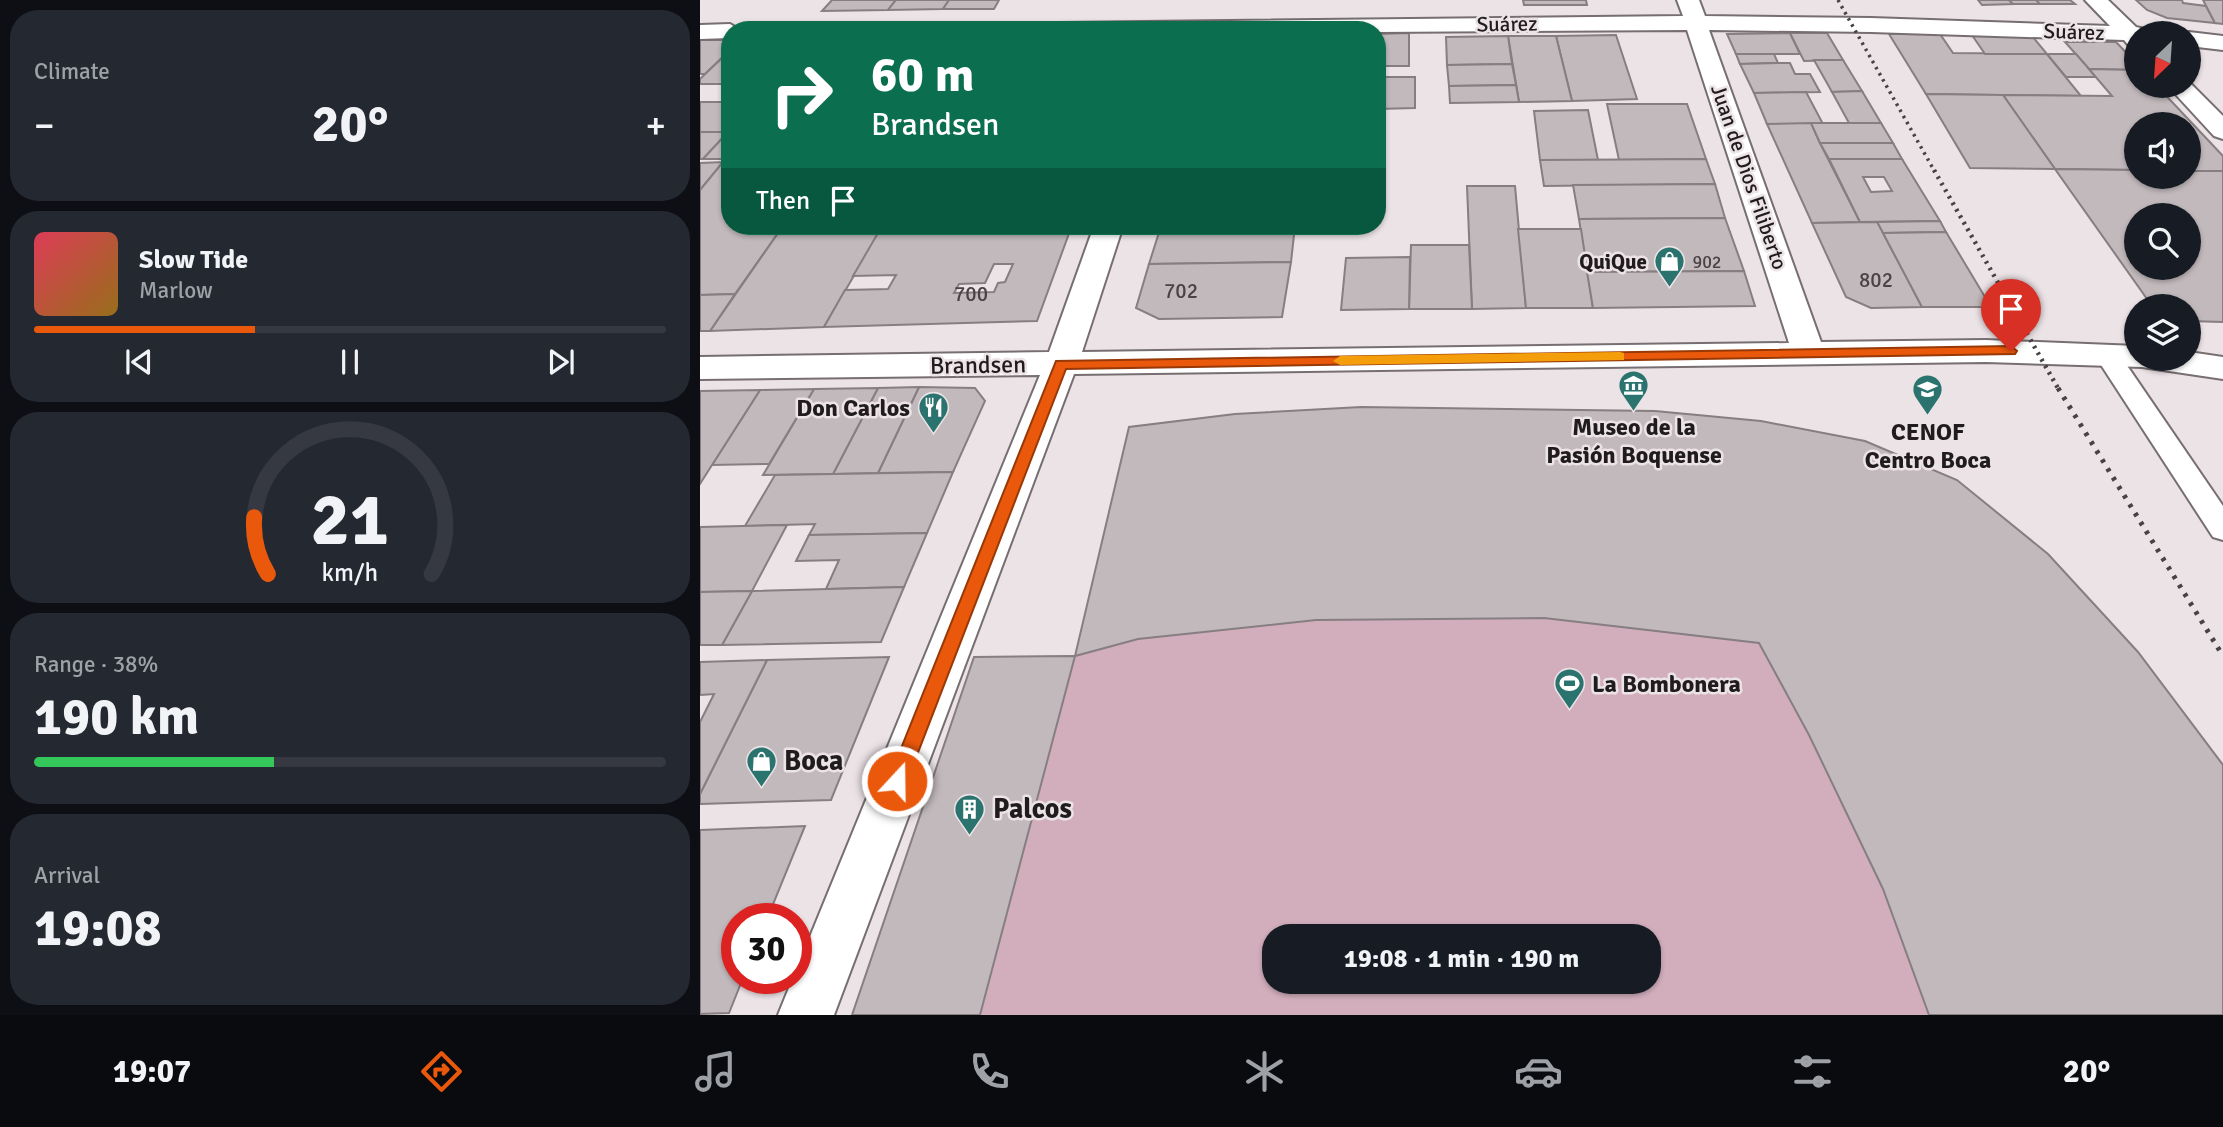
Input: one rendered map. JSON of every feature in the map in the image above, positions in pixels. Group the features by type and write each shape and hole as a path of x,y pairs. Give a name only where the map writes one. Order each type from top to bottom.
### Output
{"street":[{"path":"2096,0 2124,27"},
{"name":"Suárez","path":"1225,21 1692,11 2124,35"},
{"name":"Juan de Dios Filiberto","path":"1692,11 1809,354"},
{"path":"700,32 721,31"},
{"path":"2202,41 2223,43"},
{"path":"2191,98 2223,131"},
{"path":"806,1015 1060,365 1105,235"},
{"name":"Brandsen","path":"700,368 2011,351 2121,356"},
{"path":"2201,365 2223,368"}],"lane":[{"path":"2121,356 2223,529"}],"shaded area":[{"name":"La Bombonera","path":"1361,407 1655,411 1761,421 1865,441 1957,480 2048,554 2223,1015 852,1015 974,657 1075,655 1129,427 1235,414"}],"building":[{"path":"832,0 896,0 888,10 822,11"},
{"path":"896,0 949,0 943,9 888,10"},
{"path":"949,0 999,0 994,9 943,9"},
{"path":"1523,0 1586,0 1587,5 1524,5"},
{"path":"1978,0 2009,0 2013,4 1982,5"},
{"path":"2009,0 2036,0 2040,4 2013,4"},
{"path":"2036,0 2070,0 2075,4 2040,4"},
{"path":"2136,0 2182,0 2183,3 2206,6 2215,23 2167,18 2147,10"},
{"path":"2203,0 2223,0 2223,24 2215,23"},
{"path":"1409,33 1409,66 1386,66 1386,34"},
{"path":"1790,33 1800,54 1736,54 1727,34"},
{"path":"1790,33 1827,33 1843,60 1804,61"},
{"path":"1889,34 1940,34 1953,53 2047,54 2081,96 1926,94"},
{"path":"1616,35 1637,99 1572,101 1556,36"},
{"path":"1972,35 2032,36 2047,54 1985,54"},
{"path":"1508,36 1556,36 1572,101 1519,102"},
{"path":"1508,36 1512,64 1447,65 1446,37"},
{"path":"700,40 721,40 721,59 705,74 700,74"},
{"path":"2065,42 2116,42 2124,50 2124,70 2089,69"},
{"path":"1736,54 1774,54 1778,63 1740,64"},
{"path":"2047,54 2076,54 2096,77 2066,77"},
{"path":"721,59 721,84 700,84 700,79"},
{"path":"1814,60 1843,60 1862,91 1832,92"},
{"path":"1790,63 1795,74 1810,74 1820,92 1754,93 1740,64"},
{"path":"1512,64 1516,85 1449,86 1447,65"},
{"path":"2089,69 2124,70 2124,98 2168,98 2182,112 2124,112 2124,170 2055,169 2003,95 2112,96"},
{"path":"1386,77 1415,77 1415,108 1386,109"},
{"path":"1516,85 1519,102 1450,103 1449,86"},
{"path":"1862,91 1881,123 1849,123 1832,92"},
{"path":"1806,92 1823,124 1767,124 1754,93"},
{"path":"1926,94 2003,95 2055,169 1970,168"},
{"path":"700,102 721,102 721,132 700,132"},
{"path":"1607,104 1687,104 1706,159 1619,160"},
{"path":"1588,110 1598,160 1540,160 1534,111"},
{"path":"1811,123 1860,222 1812,223 1767,124"},
{"path":"1811,123 1881,123 1893,143 1820,143"},
{"path":"700,132 721,132 721,140 700,159"},
{"path":"2201,133 2223,156 2223,171 2201,171"},
{"path":"721,140 721,159 703,159"},
{"path":"1820,143 1893,143 1902,159 1829,159"},
{"path":"1706,159 1715,184 1544,186 1540,160"},
{"path":"1829,159 1902,159 1940,221 1860,222","holes":["1863,177 1884,177 1892,191 1871,192"]},
{"path":"721,162 700,190 700,163"},
{"path":"721,164 721,235 777,235 735,294 700,295 700,190"},
{"path":"2055,169 2124,170 2124,189 2201,189 2201,171 2223,171 2223,322 2201,321 2201,294 2144,294 2134,280 2201,280 2201,203 2124,203 2124,266"},
{"path":"1715,184 1725,218 1579,219 1573,185"},
{"path":"1467,186 1515,186 1526,308 1472,309"},
{"path":"1725,218 1744,271 1587,272 1579,219"},
{"path":"1940,221 1946,232 1883,233 1877,222"},
{"path":"1877,222 1922,307 1871,308 1846,297 1812,223"},
{"path":"1518,229 1581,229 1593,308 1526,308"},
{"path":"1946,232 1991,307 1922,307 1883,233"},
{"path":"777,235 878,235 824,327 710,331"},
{"path":"877,235 1068,235 1037,321 824,327 845,290 888,289 896,275 853,276","holes":["994,264 1013,264 1005,282 998,283 994,292 954,293 959,284 985,283"]},
{"path":"1158,235 1294,235 1291,262 1149,264"},
{"path":"1411,245 1469,245 1472,309 1409,309"},
{"path":"1410,257 1409,309 1341,310 1346,258"},
{"path":"1291,262 1282,317 1159,319 1136,308 1149,264"},
{"name":"QuiQue","path":"1744,271 1755,306 1593,308 1587,272"},
{"path":"735,294 710,331 700,331 700,295"},
{"path":"919,387 975,388 985,401 953,472 878,473"},
{"path":"919,387 878,473 833,474 878,388"},
{"path":"878,388 833,474 763,475 814,389"},
{"path":"814,389 769,464 712,465 760,390"},
{"path":"760,390 712,465 700,484 700,391"},
{"path":"1361,407 1655,411 1761,421 1865,441 1957,480 2048,554 2138,652 2223,765 2223,1015 1929,1015 1883,889 1809,735 1759,643 1544,618 1316,620 1138,639 1075,656 1129,427 1235,414"},
{"path":"953,472 927,533 809,535 815,524 745,526 775,475"},
{"path":"787,525 752,591 700,592 700,527"},
{"path":"927,533 904,587 826,589 839,560 796,561 809,535"},
{"path":"904,587 881,642 722,645 752,591"},
{"path":"752,591 722,645 700,645 700,592"},
{"name":"Palcos","path":"1075,656 980,1015 852,1015 974,657"},
{"path":"889,657 831,800 700,804 700,794 767,660"},
{"path":"767,660 700,794 700,722 714,694 700,695 700,662"},
{"path":"805,826 774,903 721,903 721,994 737,994 729,1013 700,1014 700,830"}],"railway":[{"path":"1838,0 1935,172"},
{"path":"1934,170 2059,390"},
{"path":"2058,388 2223,656"}],"slow traffic":[{"path":"1340,361 1620,357"}],"place":[{"name":"QuiQue","path":"1670,289"},
{"name":"Museo de la Pasión Boquense","path":"1634,412"},
{"name":"CENOF Centro Boca","path":"1928,417"},
{"name":"Don Carlos","path":"933,435"},
{"name":"La Bombonera","path":"1569,711"},
{"name":"Boca","path":"761,788"},
{"name":"Palcos","path":"970,836"}],"route":[{"path":"897,781 1060,365 2011,351"}]}
